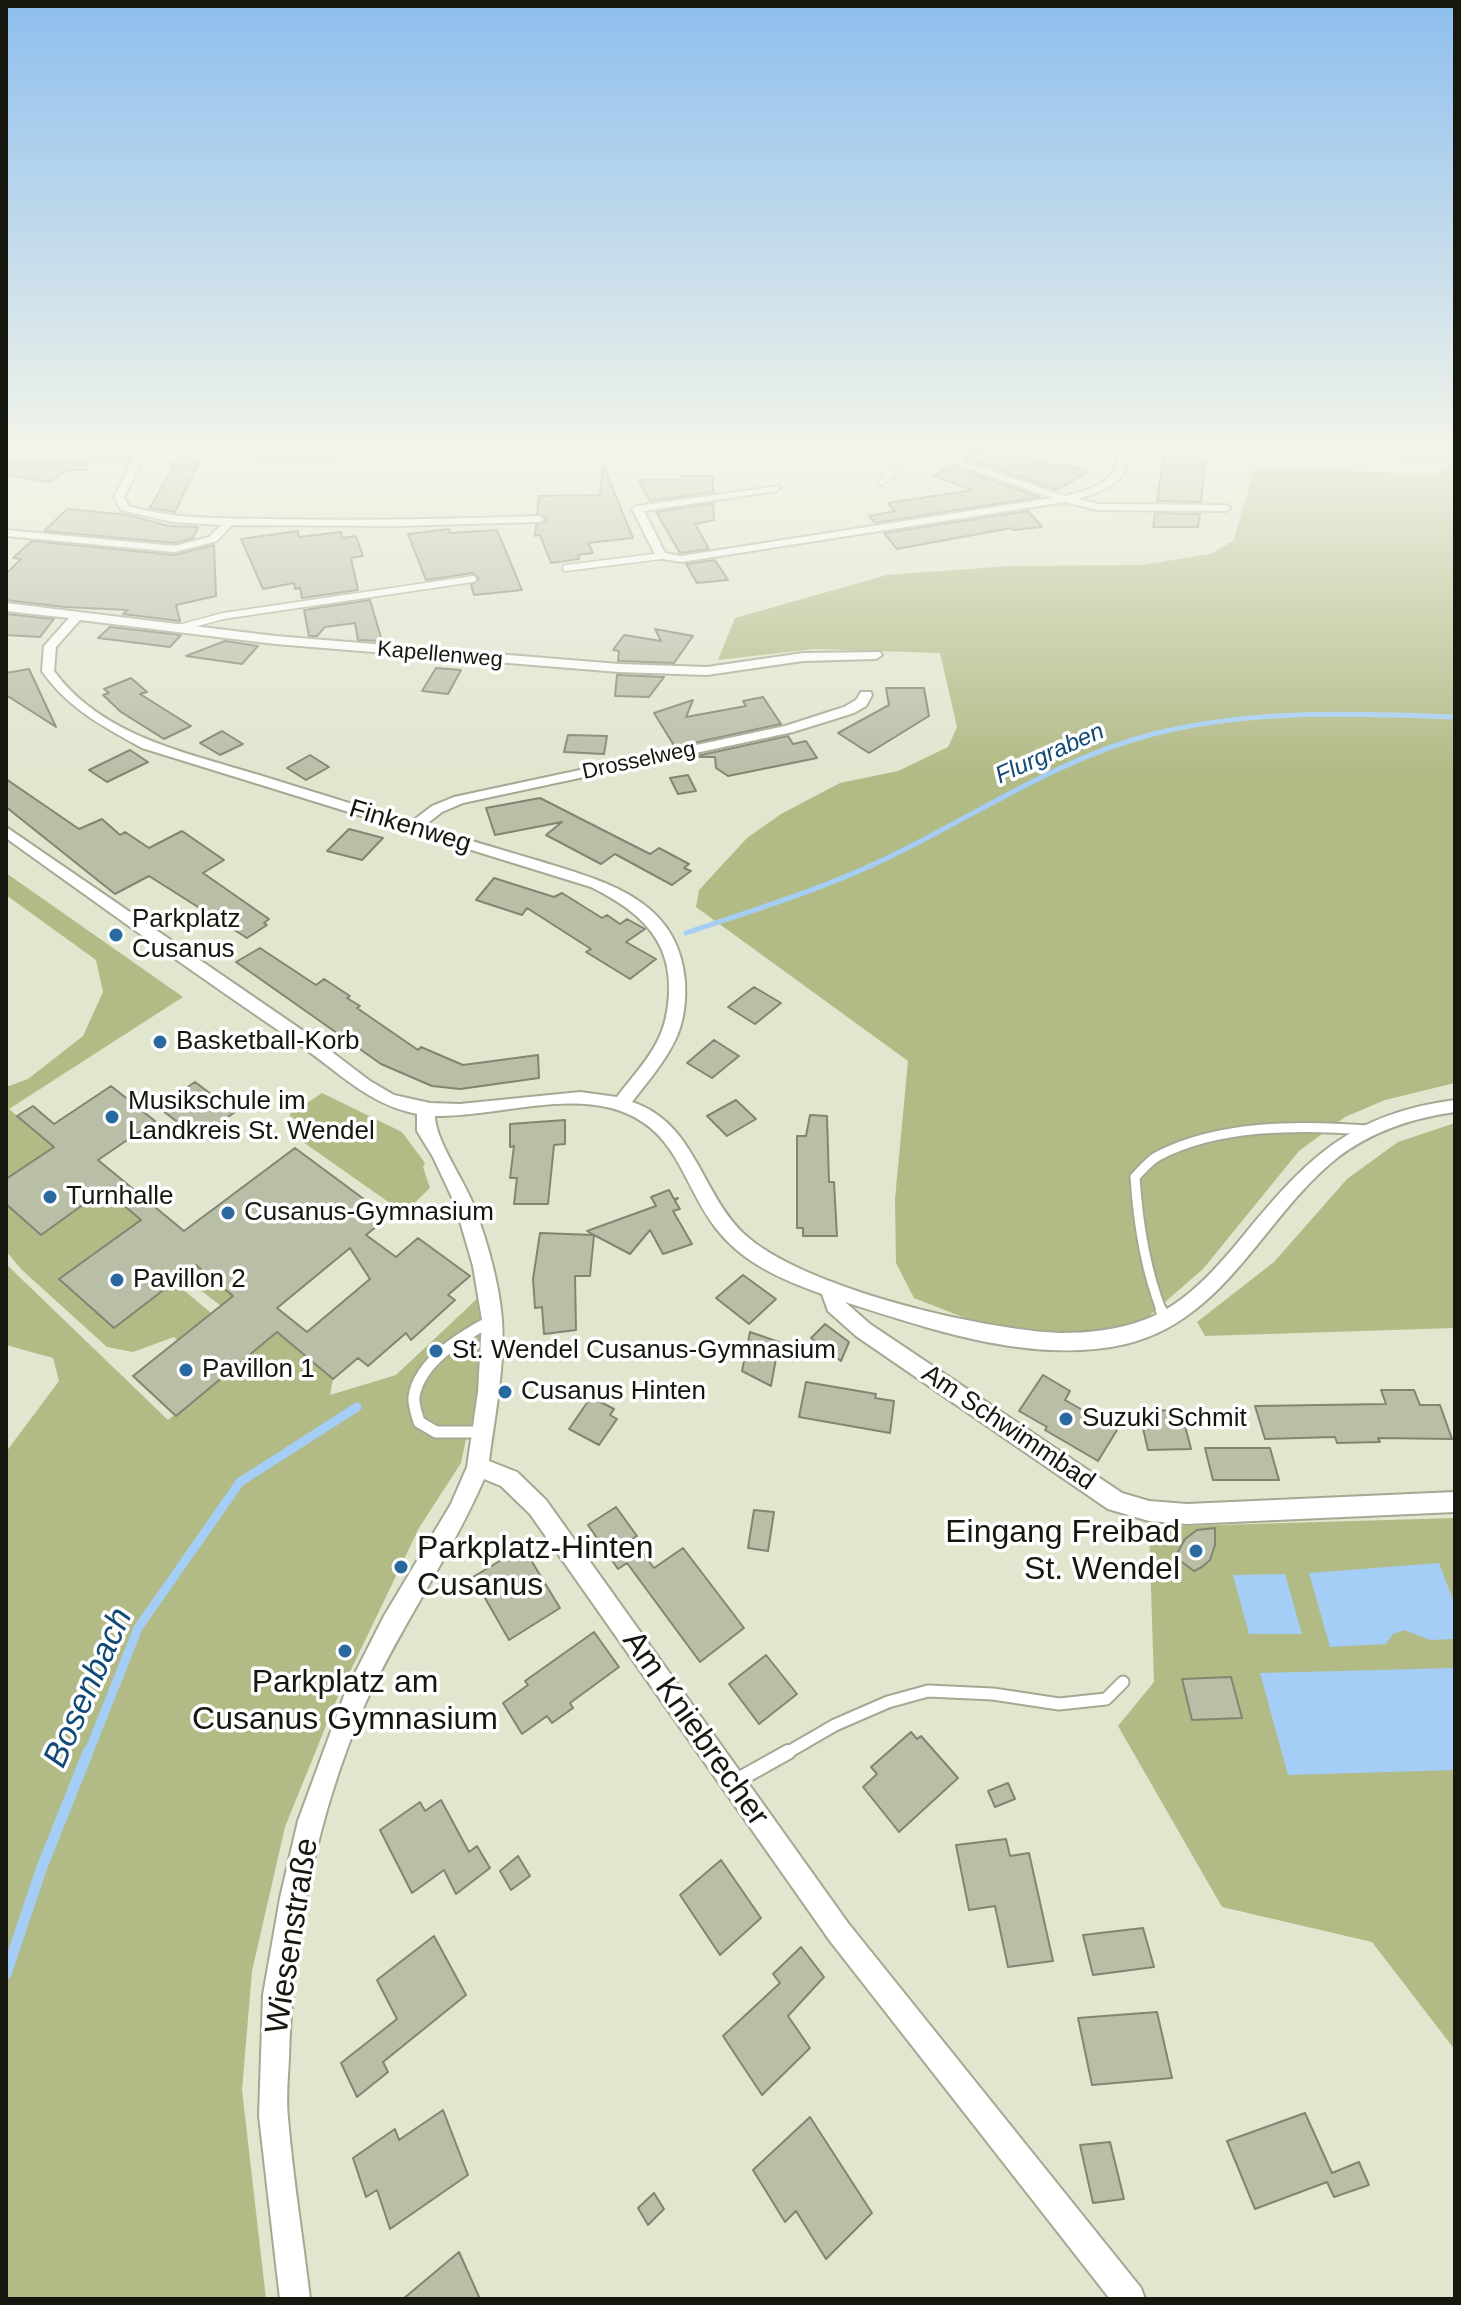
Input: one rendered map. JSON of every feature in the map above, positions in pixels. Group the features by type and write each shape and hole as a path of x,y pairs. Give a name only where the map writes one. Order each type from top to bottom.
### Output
{"street":[{"name":"Kapellenweg","path":"6,607 402,652 666,670 719,670 803,657 876,655"},
{"name":"Finkenweg","path":"78,615 50,646 48,671 58,685 95,717 147,745 596,884 639,906 657,923 672,949 677,973 676,1009 667,1039 622,1104"},
{"name":"Drosselweg","path":"413,828 437,809 459,800 788,729 849,710 861,703 866,695"},
{"path":"6,831 394,1103 426,1110 577,1098 622,1104 671,1133 681,1145 715,1213 738,1240 788,1273 937,1322 1001,1336 1068,1342 1126,1335 1166,1322 1208,1289 1327,1156 1368,1130 1402,1117 1455,1106"},
{"path":"426,1110 426,1131 455,1181 470,1221 483,1266 492,1320 478,1467"},
{"name":"Am Schwimmbad","path":"830,1288 835,1305 863,1330 1116,1502 1149,1511 1187,1514 1455,1502"},
{"name":"Am Kniebrecher","path":"478,1467 509,1479 538,1507 839,1932 1130,2299"},
{"name":"Wiesenstraße","path":"295,2299 273,2116 277,1995 293,1898 311,1821 354,1702 392,1624 459,1511 478,1467"}],"lane":[{"path":"566,568 633,560"},
{"path":"179,628 223,616 473,579"},
{"path":"1166,1322 1152,1290 1137,1218 1135,1177 1155,1157 1192,1143 1243,1135 1317,1128 1368,1130"},
{"path":"482,1432 436,1432 419,1422 413,1399 427,1371 454,1344 492,1320"},
{"path":"733,1782 835,1725 888,1702 928,1691 993,1694 1059,1704 1106,1699 1123,1682"}],"green space":[{"path":"1176,560 1455,560 1455,1083 1385,1100 1345,1117 1299,1151 1203,1269 1141,1323 1107,1334 993,1329 914,1298 896,1263 895,1199 908,1061 696,907 699,890 747,838 781,814 840,783 898,771 948,747 957,727 940,653 814,649 718,660 735,618 887,575 1009,566 1142,565"},
{"path":"6,873 183,997 9,1109 54,1147 6,1179 6,1087 28,1079 83,1036 103,992 96,960 6,895"},
{"path":"322,1093 402,1132 425,1163 423,1167 430,1188 404,1213 303,1142 314,1133 289,1115"},
{"path":"1455,1123 1455,1328 1205,1336 1197,1322 1274,1262 1347,1179 1398,1142"},
{"path":"105,1189 141,1220 60,1279 114,1328 174,1282 211,1313 177,1340 174,1337 133,1352 107,1347 22,1270 6,1251 6,1204 41,1234"},
{"path":"172,1245 250,1311 239,1320 181,1275"},
{"path":"6,1264 168,1420 255,1351 260,1318 333,1379 330,1395 396,1375 480,1296 484,1362 474,1425 469,1425 461,1463 419,1528 336,1701 285,1827 252,1971 242,2090 266,2299 6,2299 6,1452 59,1381 53,1358 6,1345"},
{"path":"1455,1518 1455,2050 1372,1942 1222,1907 1118,1726 1154,1682 1149,1527"}],"water":[{"path":"1439,1563 1455,1605 1455,1639 1430,1640 1404,1630 1393,1634 1386,1644 1330,1647 1309,1573"},
{"path":"1285,1574 1302,1634 1249,1634 1233,1575"},
{"path":"1455,1668 1455,1770 1288,1775 1260,1673"}],"building":[{"path":"20,560 215,560 216,596 176,605 180,621 123,614 128,610 6,600 6,574"},
{"path":"250,560 351,560 358,590 302,598 300,588 295,589 294,583 263,589"},
{"path":"418,560 509,560 522,590 474,595 471,585 479,579 473,573 426,580"},
{"path":"550,560 575,560 551,563"},
{"path":"715,560 728,580 697,583 686,564"},
{"path":"370,600 382,641 358,640 355,623 325,627 317,636 309,636 304,610"},
{"path":"6,614 54,619 40,637 6,635"},
{"path":"110,627 181,635 170,647 98,638"},
{"path":"655,629 693,636 674,663 618,661 619,651 613,650 624,635 661,641"},
{"path":"225,641 258,646 242,664 186,656"},
{"path":"436,668 461,670 448,694 422,691"},
{"path":"29,669 56,727 6,695 6,673"},
{"path":"617,675 664,677 649,697 615,696"},
{"path":"131,678 147,692 140,694 191,726 164,739 121,712 103,695 109,693 104,689"},
{"path":"886,688 924,688 929,716 869,753 838,733 889,705"},
{"path":"763,697 781,724 675,747 654,713 693,700 686,717 746,706 743,701"},
{"path":"222,731 243,744 220,755 200,743"},
{"path":"568,735 607,736 604,754 564,752"},
{"path":"788,736 793,744 806,741 817,758 728,776 716,768 715,757 692,757"},
{"path":"130,750 148,762 107,782 89,770"},
{"path":"310,755 329,767 306,780 287,768"},
{"path":"688,775 696,791 678,794 670,778"},
{"path":"6,779 79,829 102,819 120,835 125,832 149,848 182,831 224,860 203,873 269,919 264,923 267,925 247,938 149,876 115,894 6,807"},
{"path":"540,798 650,854 659,848 689,864 684,868 691,871 672,885 615,854 601,864 546,835 562,822 495,835 486,808"},
{"path":"349,829 383,838 362,860 327,851"},
{"path":"494,878 554,897 562,893 602,918 607,915 620,924 627,919 645,929 626,942 656,959 630,979 586,952 591,949 527,908 522,915 476,900"},
{"path":"260,948 316,985 324,979 350,996 347,998 360,1006 357,1008 418,1050 421,1047 463,1065 538,1055 539,1078 460,1089 432,1086 381,1064 236,962"},
{"path":"754,987 781,1003 755,1024 728,1007"},
{"path":"714,1040 739,1056 712,1078 687,1063"},
{"path":"195,1082 235,1112 198,1138 158,1107"},
{"path":"111,1086 155,1121 98,1160 184,1231 295,1148 388,1217 366,1235 396,1257 418,1238 470,1276 448,1295 455,1300 411,1340 406,1333 368,1366 358,1358 333,1379 277,1332 176,1416 133,1376 233,1296 196,1265 114,1328 59,1279 141,1220 105,1189 41,1235 6,1204 6,1179 54,1147 17,1116 33,1106 54,1124","holes":["350,1248 370,1279 307,1332 277,1308"]},
{"path":"736,1100 756,1119 727,1136 707,1116"},
{"path":"810,1115 827,1116 829,1182 834,1182 837,1236 803,1236 803,1228 797,1228 797,1136 806,1136"},
{"path":"565,1120 565,1144 554,1145 548,1204 514,1204 517,1178 510,1178 514,1146 510,1147 510,1124"},
{"path":"669,1190 674,1199 678,1198 675,1201 680,1209 673,1211 692,1244 663,1254 650,1230 630,1254 587,1231 656,1206 651,1197"},
{"path":"540,1233 594,1235 590,1276 575,1276 576,1330 544,1334 542,1307 535,1308 533,1279"},
{"path":"743,1275 776,1299 749,1324 716,1298"},
{"path":"825,1324 849,1342 841,1361 811,1338"},
{"path":"750,1332 779,1342 771,1386 742,1371"},
{"name":"Suzuki Schmit","path":"1043,1375 1070,1391 1065,1400 1117,1430 1098,1461 1019,1411"},
{"path":"806,1382 876,1394 875,1398 894,1401 890,1433 799,1417"},
{"path":"1381,1390 1414,1390 1420,1405 1440,1405 1452,1439 1378,1438 1380,1442 1337,1443 1335,1437 1265,1439 1255,1406 1386,1404"},
{"path":"591,1397 614,1409 610,1415 617,1419 599,1445 569,1429"},
{"path":"1181,1410 1191,1449 1148,1450 1139,1411"},
{"path":"1205,1448 1270,1448 1279,1480 1213,1480"},
{"path":"616,1507 637,1536 632,1539 654,1568 683,1548 744,1628 700,1662 627,1563 618,1569 588,1525"},
{"path":"754,1510 774,1512 768,1551 748,1548"},
{"name":"Eingang Freibad St. Wendel","path":"1215,1528 1215,1545 1210,1560 1202,1567 1194,1571 1175,1557 1185,1539 1197,1530"},
{"path":"523,1547 560,1608 509,1640 473,1577"},
{"path":"594,1632 619,1667 570,1703 573,1708 552,1723 547,1716 522,1734 503,1703 528,1685 525,1681"},
{"path":"766,1655 797,1694 759,1724 729,1684"},
{"path":"1231,1677 1242,1718 1192,1720 1182,1679"},
{"path":"911,1732 917,1739 921,1736 958,1778 899,1832 863,1787 877,1774 871,1767"},
{"path":"1008,1783 1015,1799 995,1807 988,1791"},
{"path":"441,1800 469,1852 477,1846 490,1868 456,1894 444,1870 412,1893 380,1830 420,1802 425,1811"},
{"path":"1006,1839 1010,1856 1029,1853 1053,1961 1008,1967 995,1906 969,1910 956,1845"},
{"path":"518,1856 530,1876 511,1890 500,1871"},
{"path":"721,1860 761,1918 720,1955 680,1895"},
{"path":"1143,1928 1154,1967 1093,1975 1083,1935"},
{"path":"434,1936 466,1995 383,2062 388,2072 357,2097 341,2063 397,2019 377,1980"},
{"path":"801,1947 824,1977 788,2016 810,2048 762,2095 723,2036 780,1983 773,1974"},
{"path":"1157,2012 1172,2078 1092,2085 1078,2018"},
{"path":"443,2110 468,2175 390,2229 377,2190 366,2197 353,2158 395,2129 399,2140"},
{"path":"1305,2113 1332,2173 1359,2162 1369,2185 1334,2197 1327,2182 1255,2209 1227,2141"},
{"path":"810,2117 872,2213 826,2259 796,2211 785,2222 753,2170"},
{"path":"1110,2142 1124,2199 1093,2203 1080,2145"},
{"path":"654,2193 664,2209 648,2225 638,2208"},
{"path":"459,2252 480,2299 403,2299"}],"waterway":[{"name":"Flurgraben","path":"686,933 861,870 1049,773 1153,734 1228,720 1266,717 1342,714 1455,717"},
{"name":"Bosenbach","path":"88,1754 138,1628 240,1482 357,1407"},
{"name":"Bosenbach","path":"6,1974 42,1867 88,1752"}],"place":[{"name":"Parkplatz Cusanus","path":"116,935"},
{"name":"Basketball-Korb","path":"160,1042"},
{"name":"Musikschule im Landkreis St. Wendel","path":"112,1117"},
{"name":"Turnhalle","path":"50,1197"},
{"name":"Cusanus-Gymnasium","path":"228,1213"},
{"name":"Pavillon 2","path":"117,1280"},
{"name":"St. Wendel Cusanus-Gymnasium","path":"436,1351"},
{"name":"Pavillon 1","path":"186,1370"},
{"name":"Cusanus Hinten","path":"505,1392"},
{"name":"Suzuki Schmit","path":"1066,1419"},
{"name":"Eingang Freibad St. Wendel","path":"1196,1551"},
{"name":"Parkplatz-Hinten Cusanus","path":"401,1567"},
{"name":"Parkplatz am Cusanus Gymnasium","path":"345,1651"}]}
